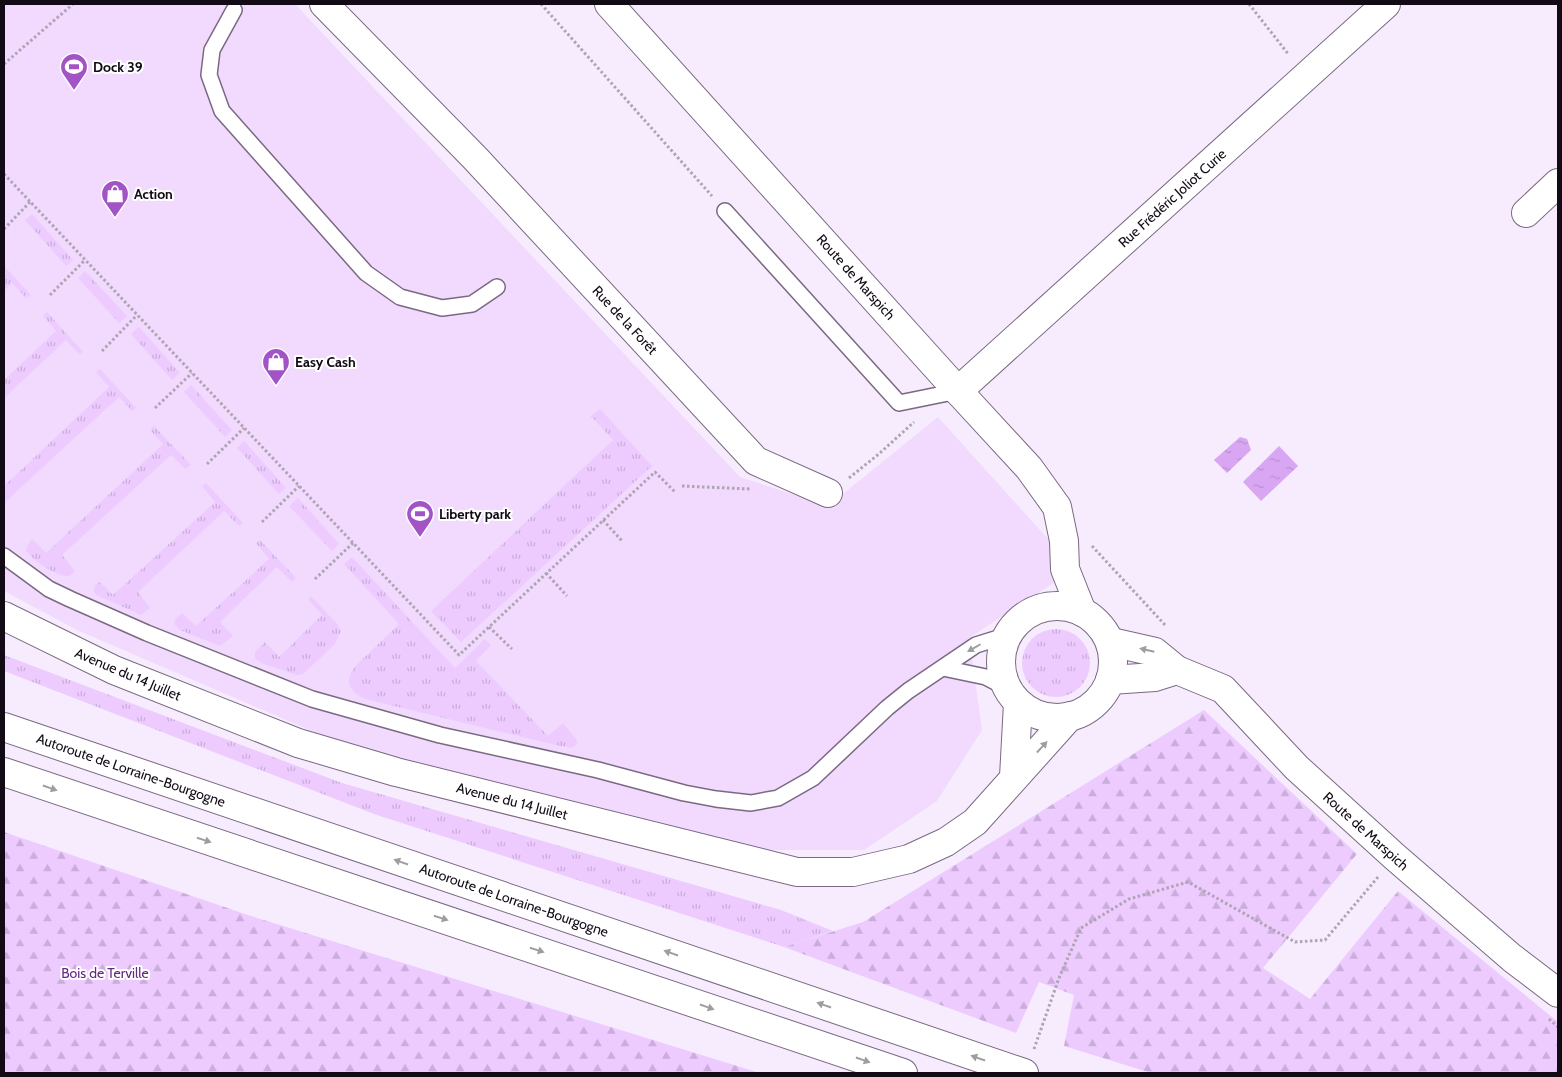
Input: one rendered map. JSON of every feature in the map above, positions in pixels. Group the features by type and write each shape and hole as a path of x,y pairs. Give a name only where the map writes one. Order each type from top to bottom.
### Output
{"main road":[{"name":"Rue de la Forêt","path":"324,4 475,158 756,461 828,493"},
{"name":"Route de Marspich","path":"609,4 1029,468 1057,507 1064,541 1065,569"},
{"name":"Rue Frédéric Joliot Curie","path":"958,391 1386,4"},
{"path":"1526,213 1558,183"},
{"path":"1051,607 1065,569"},
{"path":"1065,569 1082,612"},
{"path":"1012,695 1033,713 1051,718 1070,716 1087,709 1101,696 1110,680 1112,664 1111,642 1095,621 1082,612 1067,607 1051,607 1034,611 1019,621 1008,635 1002,652 1001,670 1012,695 1014,777"},
{"name":"Avenue du 14 Juillet","path":"4,616 114,670 298,743 396,772 797,872 853,872 909,859 946,842 975,822 1070,716"},
{"name":"Route de Marspich","path":"1111,642 1156,652 1177,670 1223,689 1296,768 1512,958 1558,992"},
{"path":"1110,680 1155,676 1177,670"},
{"name":"Autoroute de Lorraine-Bourgogne","path":"4,727 1028,1065"},
{"path":"4,772 903,1073"}],"lane":[{"path":"234,10 212,50 209,75 222,111 366,273 400,297 442,308 472,304 497,287"},
{"path":"725,211 899,402 958,391"},
{"path":"4,556 49,589 70,599 147,633 312,699 440,735 716,799 751,803 778,798 813,778 887,708 908,691 976,645 1008,635"},
{"path":"943,668 986,677 1012,695"}],"path":[{"path":"4,64 73,4"},
{"path":"541,4 725,211"},
{"path":"1249,4 1306,76"},
{"path":"4,174 458,655 655,472 675,492"},
{"path":"4,229 30,202"},
{"path":"50,296 85,260"},
{"path":"102,351 137,315"},
{"path":"155,408 192,373"},
{"path":"828,493 880,453 918,418"},
{"path":"207,464 244,428"},
{"path":"262,522 299,486"},
{"path":"603,520 623,542"},
{"path":"315,579 353,543"},
{"path":"1090,543 1170,631"},
{"path":"546,573 567,596"},
{"path":"489,627 512,649"},
{"path":"1028,1065 1059,978 1082,928 1129,899 1188,882 1295,942 1325,940 1395,857"}],"shaded area":[{"path":"4,4 295,4 740,477 828,506 938,417 1075,569 969,638 982,730 937,801 864,850 757,850 344,745 77,630 4,591"}],"green space":[{"path":"32,214 73,260 66,266 25,220"},
{"path":"4,266 31,295 26,298 12,283 4,291"},
{"path":"85,271 127,316 119,323 78,278"},
{"path":"47,312 83,352 80,355 66,340 4,398 4,380 56,331 43,316"},
{"path":"139,327 180,373 172,380 131,334"},
{"path":"100,369 136,408 132,411 119,397 4,503 4,486 109,387 96,372"},
{"path":"191,385 232,430 225,437 184,392"},
{"path":"600,409 652,466 461,642 431,611 613,440 591,416"},
{"path":"154,426 191,465 185,469 171,455 62,555 75,571 71,575 64,576 59,574 33,558 26,550 32,539 46,553 163,444 150,430"},
{"path":"244,441 286,488 279,494 237,448"},
{"path":"206,483 243,523 239,526 224,511 138,592 150,608 141,615 96,595 94,591 95,585 100,582 113,595 215,502 202,486"},
{"path":"298,498 339,544 332,551 289,506"},
{"path":"260,540 296,578 292,582 277,567 220,622 233,636 220,646 180,630 174,624 176,618 182,613 196,626 269,559 256,543"},
{"path":"352,557 455,668 485,639 491,645 476,661 548,736 563,723 576,739 577,744 572,748 556,745 365,699 356,693 351,688 349,682 353,670 399,624 344,564"},
{"path":"311,596 337,624 341,631 334,645 303,674 297,675 261,663 255,658 255,652 265,642 279,657 322,615 308,599"},
{"path":"1056,629 1069,632 1080,639 1087,650 1090,663 1087,676 1080,687 1069,694 1056,697 1043,694 1032,687 1025,676 1022,663 1025,650 1032,639 1043,632"},
{"path":"4,655 342,783 781,910 833,931 784,947 374,814 4,671"},
{"path":"1204,710 1357,854 1263,968 1310,999 1398,891 1558,1022 1558,1073 1151,1073 1064,1046 1074,995 1039,982 1016,1033 784,947 863,922"},
{"name":"Bois de Terville","path":"4,832 251,916 760,1073 4,1073"}],"water":[{"path":"1240,437 1247,439 1251,450 1227,473 1214,460"},
{"path":"1279,446 1298,466 1261,501 1243,482"}],"place":[{"name":"Dock 39","path":"74,91"},
{"name":"Action","path":"115,218"},
{"name":"Easy Cash","path":"276,386"},
{"name":"Liberty park","path":"420,538"}]}
